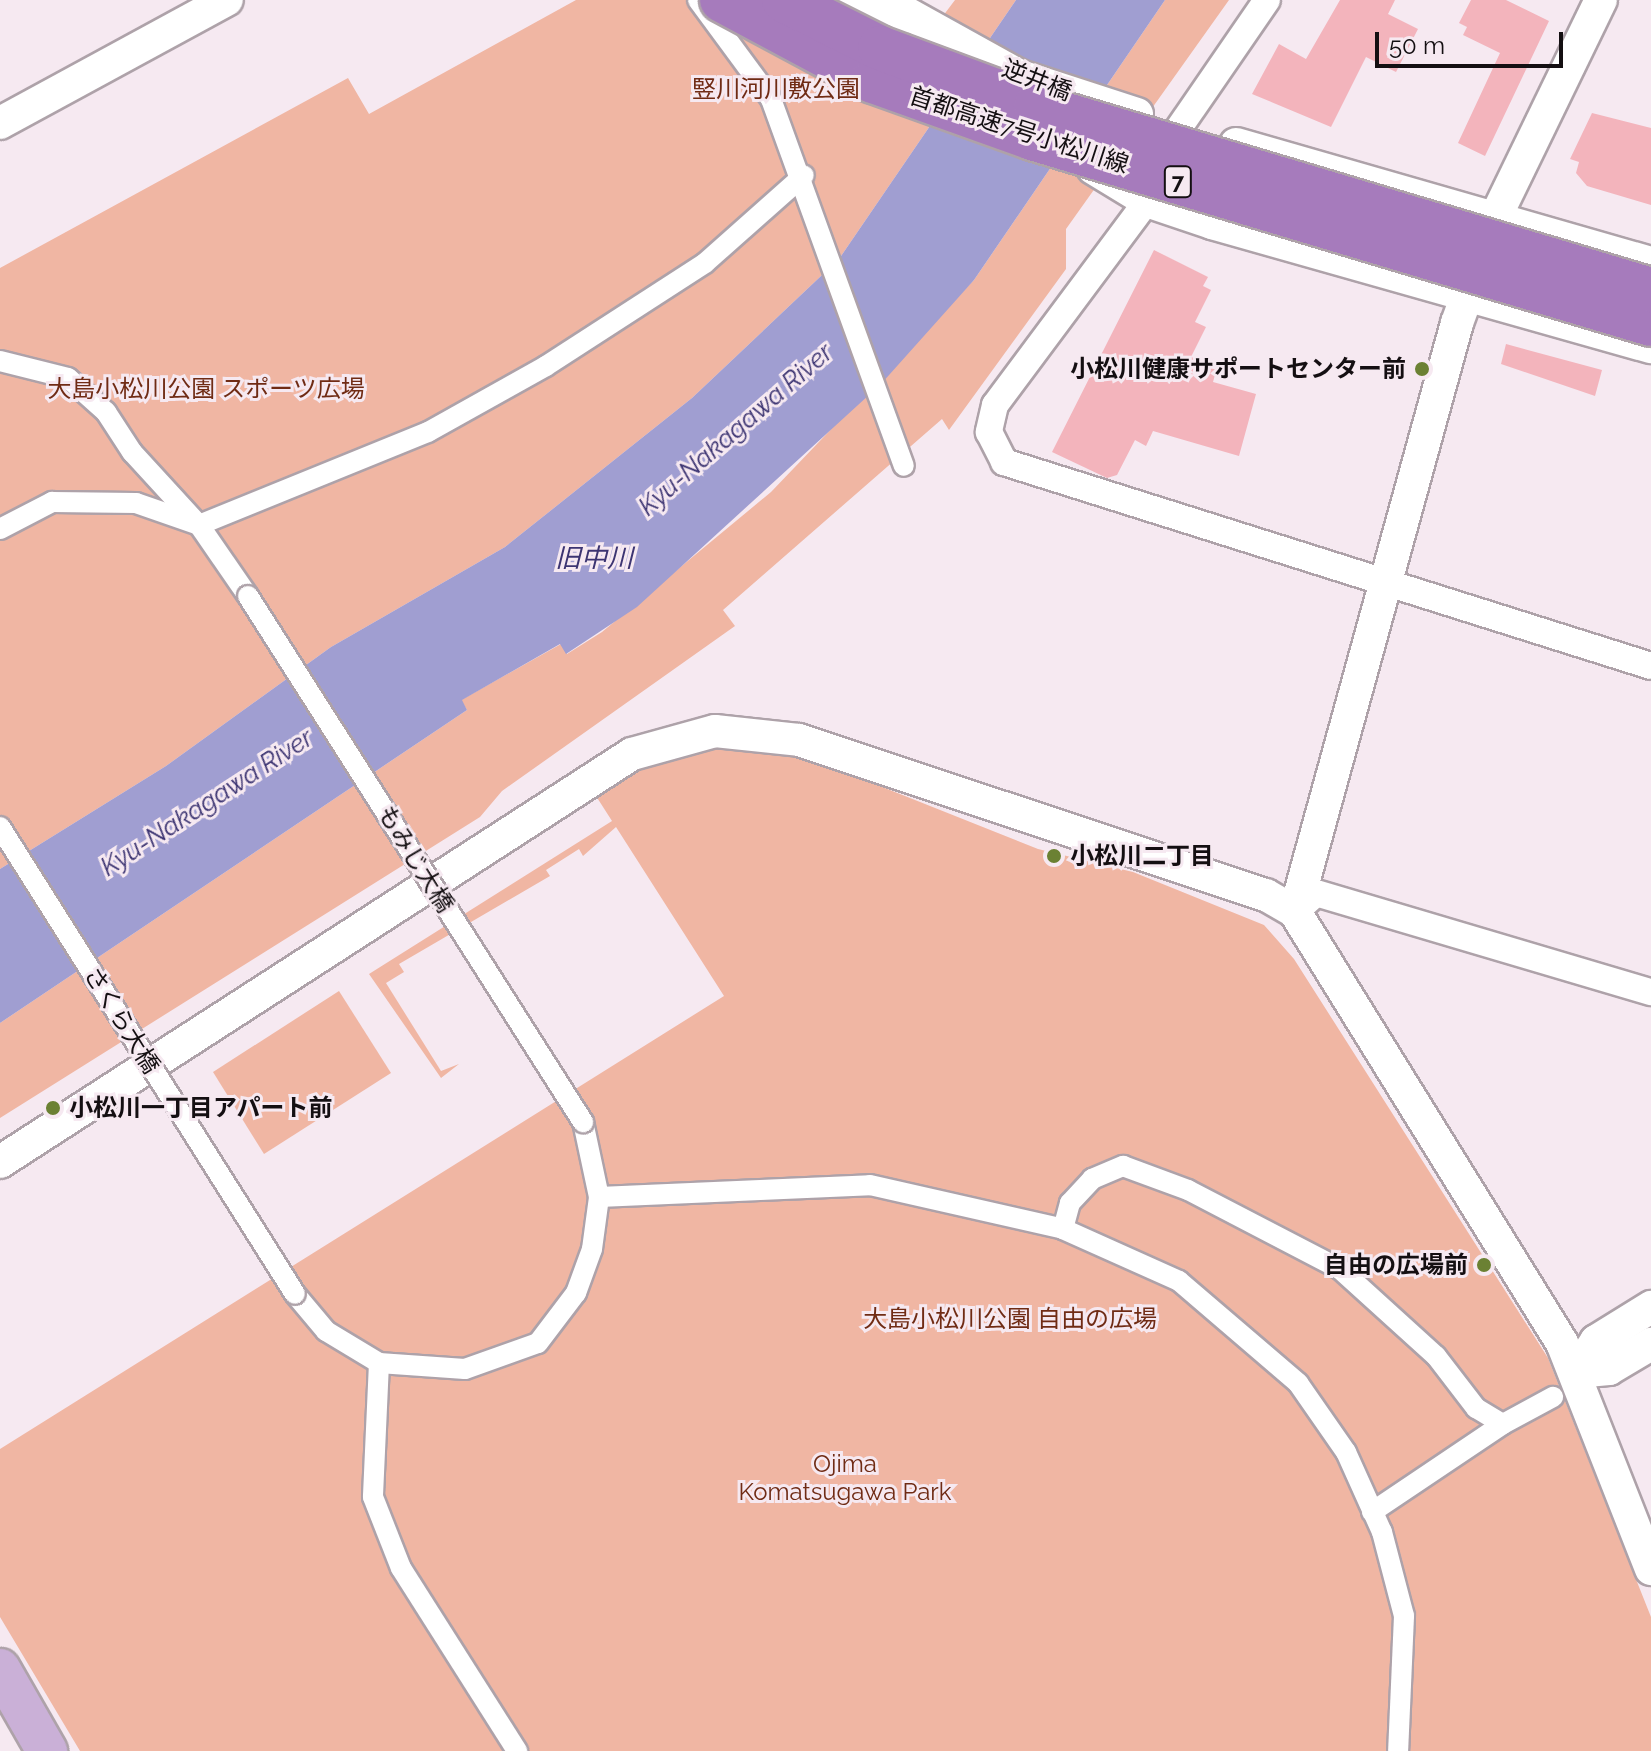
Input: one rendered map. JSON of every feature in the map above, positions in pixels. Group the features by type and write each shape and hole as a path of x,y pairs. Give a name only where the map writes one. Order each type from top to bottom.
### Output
{"highway":[{"name":"首都高速7号小松川線","path":"722,0 873,81 1032,138 1651,324"},
{"name":"首都高速7号小松川線","path":"784,0 880,48 1036,106 1651,290"}],"main road":[{"path":"0,1669 47,1751"},
{"path":"0,1721 17,1751"}],"street":[{"path":"0,123 227,0"},
{"path":"698,0 771,99 804,175 904,466"},
{"path":"846,0 890,16 1147,201 1651,347"},
{"path":"1179,128 1267,0"},
{"path":"1295,912 1467,292 1496,216 1601,0"},
{"name":"逆井橋","path":"890,16 1020,76 1179,128 1496,216 1651,263"},
{"path":"0,529 52,502 92,499 136,503 199,525 428,432 546,366 705,263 804,175"},
{"path":"1147,201 995,405 989,432 995,447 1024,472 1651,666"},
{"name":"もみじ大橋","path":"0,361 68,378 106,412 132,452 199,525 248,596 583,1122 599,1197"},
{"path":"1,1161 632,754 702,734 752,731 799,740 1266,895 1295,912 1576,1372 1651,1569"},
{"name":"さくら大橋","path":"0,827 295,1294 326,1331 379,1363"},
{"path":"1295,912 1316,893 1651,992"},
{"path":"1063,1229 1070,1203 1092,1179 1123,1166 1188,1190 1340,1269 1436,1356 1476,1408 1503,1424"},
{"path":"517,1751 401,1568 373,1497 379,1363 465,1369 538,1343 576,1293 599,1197 870,1185 1063,1229 1179,1281 1231,1319 1298,1383 1346,1452 1372,1512 1404,1616 1398,1751"},
{"path":"1576,1372 1596,1341 1651,1307"},
{"path":"1576,1372 1609,1369 1651,1344"},
{"path":"1372,1512 1503,1424 1553,1397"}],"green space":[{"name":"大島小松川公園 スポーツ広場","path":"576,0 831,0 912,57 955,0 1016,0 839,259 692,398 505,547 331,647 166,766 0,869 0,268 348,78 369,114"},
{"path":"1165,0 1229,0 1066,229 1066,269 949,430 942,419 723,610 735,626 502,791 480,817 0,1118 0,1023 467,710 461,700 561,644 567,654 602,632 771,492 974,280"},
{"name":"大島小松川公園 自由の広場","path":"745,746 802,755 1038,849 1133,872 1264,925 1294,959 1548,1358 1651,1617 1651,1751 80,1751 0,1617 0,1449 724,996 616,827 583,856 579,849 546,870 550,876 399,964 404,972 386,983 441,1071 459,1064 441,1078 369,974 612,821 596,796 642,767 684,752"},
{"path":"339,991 391,1073 264,1154 213,1072"}],"water":[{"name":"旧中川","path":"1016,0 1165,0 974,280 881,384 637,607 566,654 560,644 462,700 467,710 0,1023 0,869 166,766 331,647 505,547 692,398 839,259"}],"building":[{"path":"1340,0 1395,0 1388,14 1418,29 1396,72 1366,57 1331,127 1252,94 1279,44 1306,59"},
{"path":"1471,0 1506,0 1549,21 1485,156 1458,143 1500,53 1463,35 1467,27 1459,23"},
{"path":"1592,113 1651,128 1651,205 1587,186 1576,173 1579,162 1570,159"},
{"path":"1154,250 1208,277 1203,286 1211,290 1195,322 1206,327 1191,357 1218,364 1213,382 1256,394 1239,456 1153,431 1146,446 1135,440 1117,475 1107,478 1052,452"},
{"path":"1506,344 1602,370 1595,396 1501,364"}],"place":[{"name":"小松川健康サポートセンター前","path":"1422,369"},
{"name":"小松川二丁目","path":"1054,856"},
{"name":"小松川一丁目アパート前","path":"53,1108"},
{"name":"自由の広場前","path":"1484,1265"}],"park label":[{"name":"竪川河川敷公園","path":"776,89"},
{"name":"Ojima Komatsugawa Park","path":"845,1478"}],"water label":[{"name":"Kyu-Nakagawa River","path":"736,430"},
{"name":"Kyu-Nakagawa River","path":"207,803"}]}
